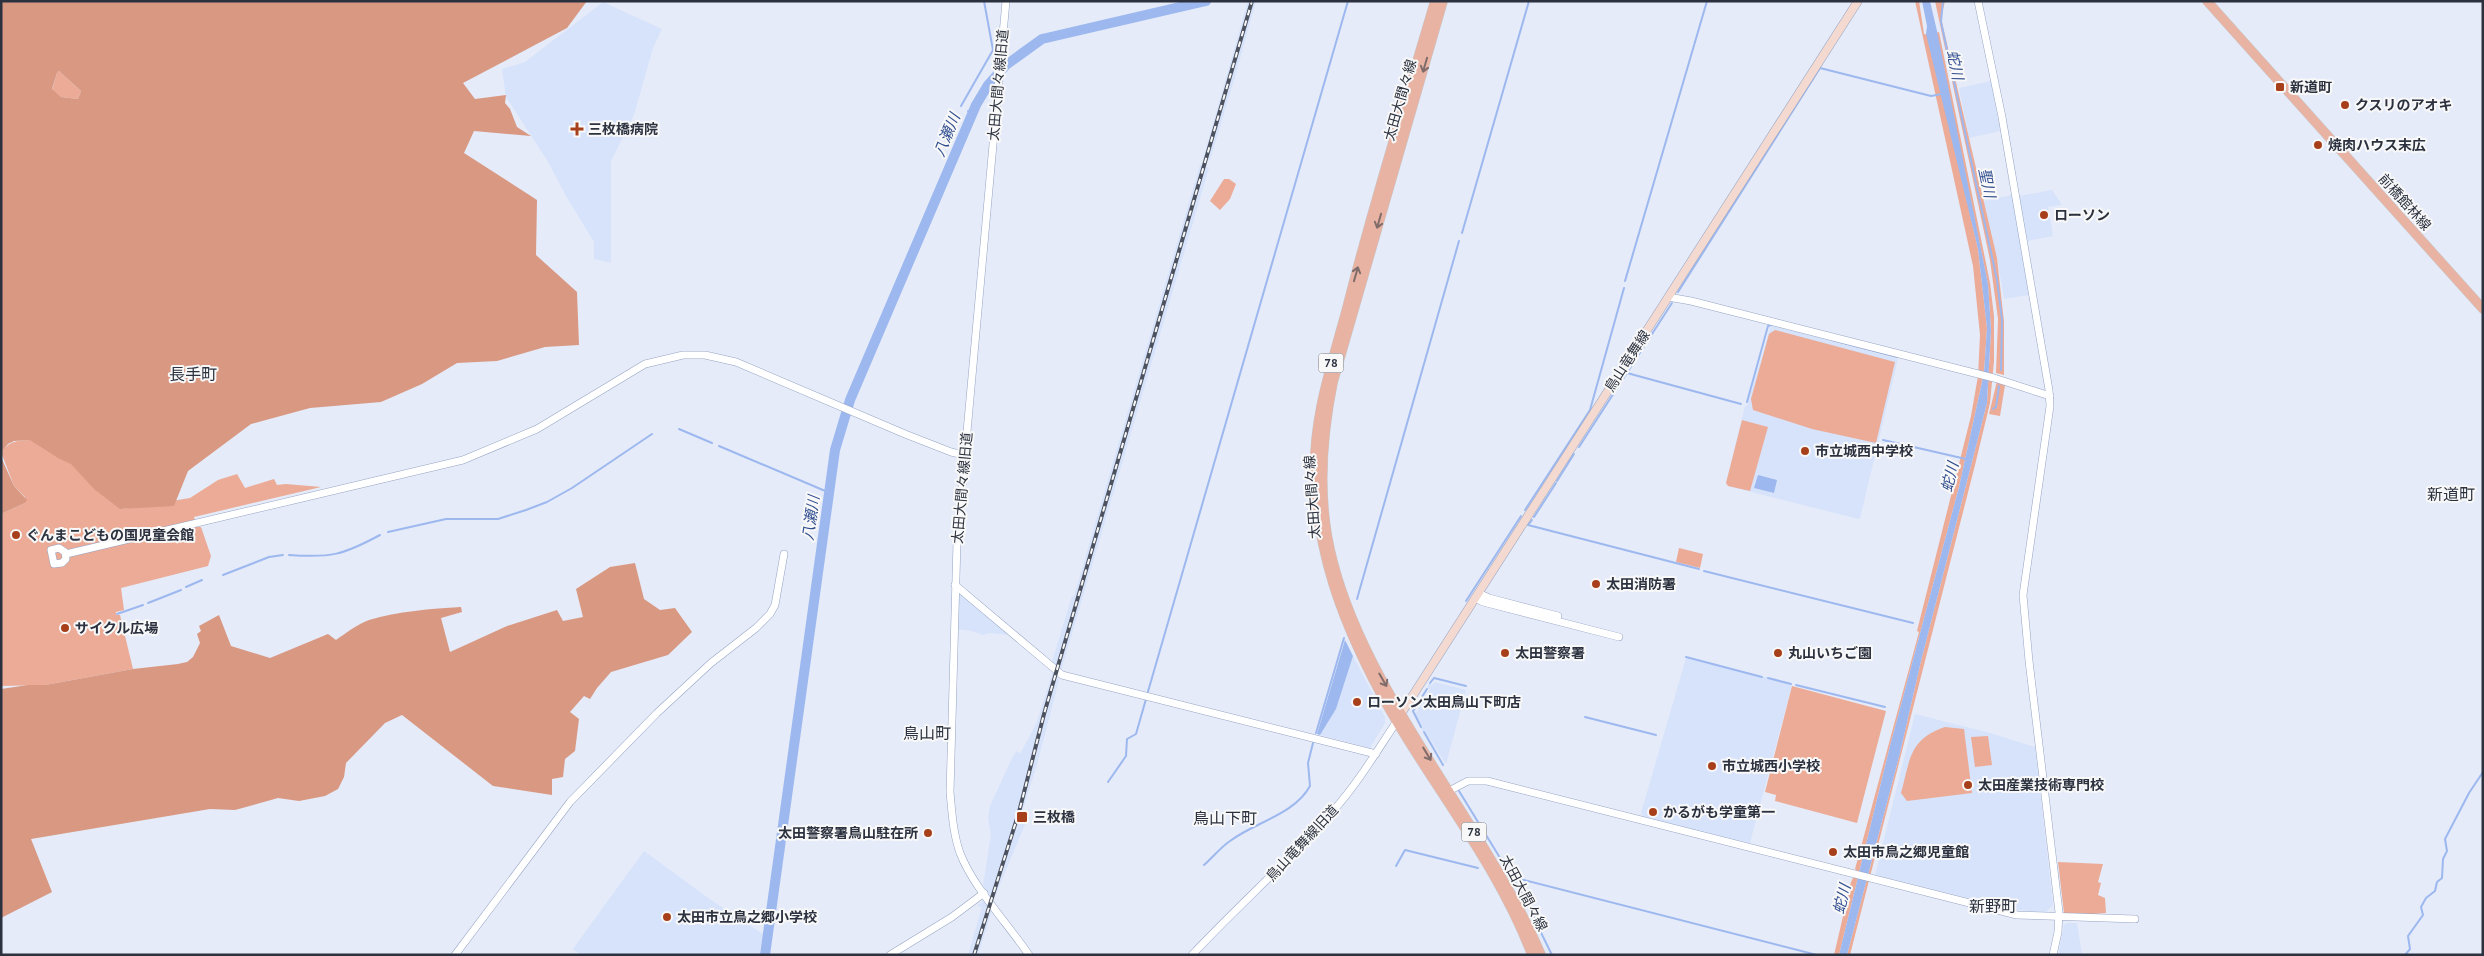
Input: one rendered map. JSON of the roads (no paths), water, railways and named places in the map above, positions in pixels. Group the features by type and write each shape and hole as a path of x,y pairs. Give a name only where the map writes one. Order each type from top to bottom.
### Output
{"main road":[{"name":"太田大間々線","path":"1435,1 1333,357 1321,407 1315,448 1319,524 1325,560 1336,597 1374,682 1400,717 1449,791 1520,910 1541,955"},
{"name":"太田大間々線","path":"1443,1 1333,382 1322,456 1325,515 1332,560 1343,596 1364,645 1400,717 1500,889 1532,955"},
{"name":"鳥山竜舞線","path":"1400,717 1858,1"},
{"name":"前橋館林線","path":"2207,1 2483,309"}],"street":[{"name":"太田大間々線旧道","path":"1006,1 964,454 955,585 950,792 952,826 961,856 984,893 1029,955"},
{"path":"1978,1 2002,117 2050,396 2023,595 2059,918 2052,955"},
{"path":"1668,297 1691,301 1992,377 2050,396"},
{"path":"66,554 462,460 537,429 641,367 671,356 694,354 723,358 951,452 964,454"},
{"path":"455,955 570,802 664,707 770,614 775,606 784,554"},
{"path":"955,585 1062,675 1376,754"},
{"path":"1477,595 1589,624 1620,637 1500,607 1477,595"},
{"name":"鳥山竜舞線旧道","path":"1192,955 1276,872 1334,810 1376,754 1400,717"},
{"path":"1449,791 1468,781 1487,782 2017,915 2059,918 2135,919"},
{"path":"890,955 952,917 984,893"}],"water":[{"path":"1922,1 1930,1 1937,31 1988,284 1991,330 1987,403 1921,661 1900,753 1847,955 1839,955 1889,750 1959,487 1984,373 1987,328 1978,249 1926,34 1927,26"},
{"path":"1758,475 1777,480 1774,493 1754,488"},
{"path":"1345,640 1353,656 1336,709 1320,735 1317,734"}],"waterway":[{"name":"八瀬川","path":"961,106 993,50 984,1"},
{"name":"八瀬川","path":"765,955 835,450 850,400 976,105 988,85 1006,65 1042,39 1206,1"},
{"path":"1147,695 1348,1"},
{"path":"1462,233 1529,1"},
{"path":"1625,281 1707,1"},
{"name":"聖川","path":"1943,1 1941,22 1997,280 2002,320 2001,370"},
{"path":"1678,292 1820,68 1931,96 1942,94"},
{"name":"八瀬川","path":"968,111 972,113"},
{"path":"1357,599 1459,241"},
{"path":"1525,510 1590,410 1624,288"},
{"path":"1579,447 1672,303"},
{"path":"1747,402 1768,326 1771,325"},
{"path":"1832,340 1897,357"},
{"path":"1627,373 1741,404"},
{"name":"聖川","path":"1993,409 1996,407 1999,386"},
{"path":"679,429 712,443"},
{"path":"388,532 446,519 498,519 526,510 547,502 572,488 652,434"},
{"name":"蛇川","path":"1883,440 1966,459"},
{"path":"719,446 830,493"},
{"path":"1557,481 1574,454"},
{"path":"1534,517 1556,483"},
{"path":"1466,601 1521,516"},
{"path":"1532,520 1528,525 1699,569"},
{"path":"289,555 316,556 336,554 356,547 380,535"},
{"path":"223,575 269,557 283,555"},
{"path":"1704,571 1913,623"},
{"path":"186,587 202,580"},
{"path":"148,603 181,590"},
{"path":"117,614 143,605"},
{"path":"1316,733 1344,638"},
{"path":"1686,657 1762,677"},
{"path":"1430,683 1434,678 1466,686"},
{"path":"1768,678 1791,684"},
{"path":"1796,685 1885,707"},
{"path":"1421,727 1413,711 1427,689"},
{"path":"1108,782 1126,756 1127,739 1136,734 1146,699"},
{"path":"1585,717 1656,735"},
{"path":"1424,732 1443,765"},
{"path":"1204,865 1220,849 1240,834 1284,811 1303,796 1310,786 1308,763 1313,743"},
{"path":"2405,955 2410,949 2408,936 2423,915 2421,907 2426,898 2435,891 2437,882 2442,878 2443,859 2447,851 2445,839 2469,793 2483,772"},
{"path":"1459,791 1521,892 1552,955"},
{"path":"1396,866 1405,850 1478,868"},
{"path":"1512,877 1817,955"}],"railway":[{"path":"974,955 1019,812 1044,714 1252,1"}],"place":[{"name":"新道町","path":"2280,87"},
{"name":"クスリのアオキ","path":"2345,105"},
{"name":"三枚橋病院","path":"577,129"},
{"name":"焼肉ハウス末広","path":"2318,145"},
{"name":"ローソン","path":"2044,215"},
{"name":"市立城西中学校","path":"1805,451"},
{"name":"ぐんまこどもの国児童会館","path":"16,535"},
{"name":"太田消防署","path":"1596,584"},
{"name":"サイクル広場","path":"65,628"},
{"name":"太田警察署","path":"1505,653"},
{"name":"丸山いちご園","path":"1778,653"},
{"name":"ローソン太田鳥山下町店","path":"1357,702"},
{"name":"市立城西小学校","path":"1712,766"},
{"name":"太田産業技術専門校","path":"1968,785"},
{"name":"かるがも学童第一","path":"1653,812"},
{"name":"三枚橋","path":"1022,817"},
{"name":"太田警察署鳥山駐在所","path":"928,833"},
{"name":"太田市鳥之郷児童館","path":"1833,852"},
{"name":"太田市立鳥之郷小学校","path":"667,917"}],"district":[{"name":"長手町","path":"193,374"},
{"name":"新道町","path":"2451,494"},
{"name":"鳥山町","path":"927,733"},
{"name":"鳥山下町","path":"1225,818"},
{"name":"新野町","path":"1993,906"}]}
